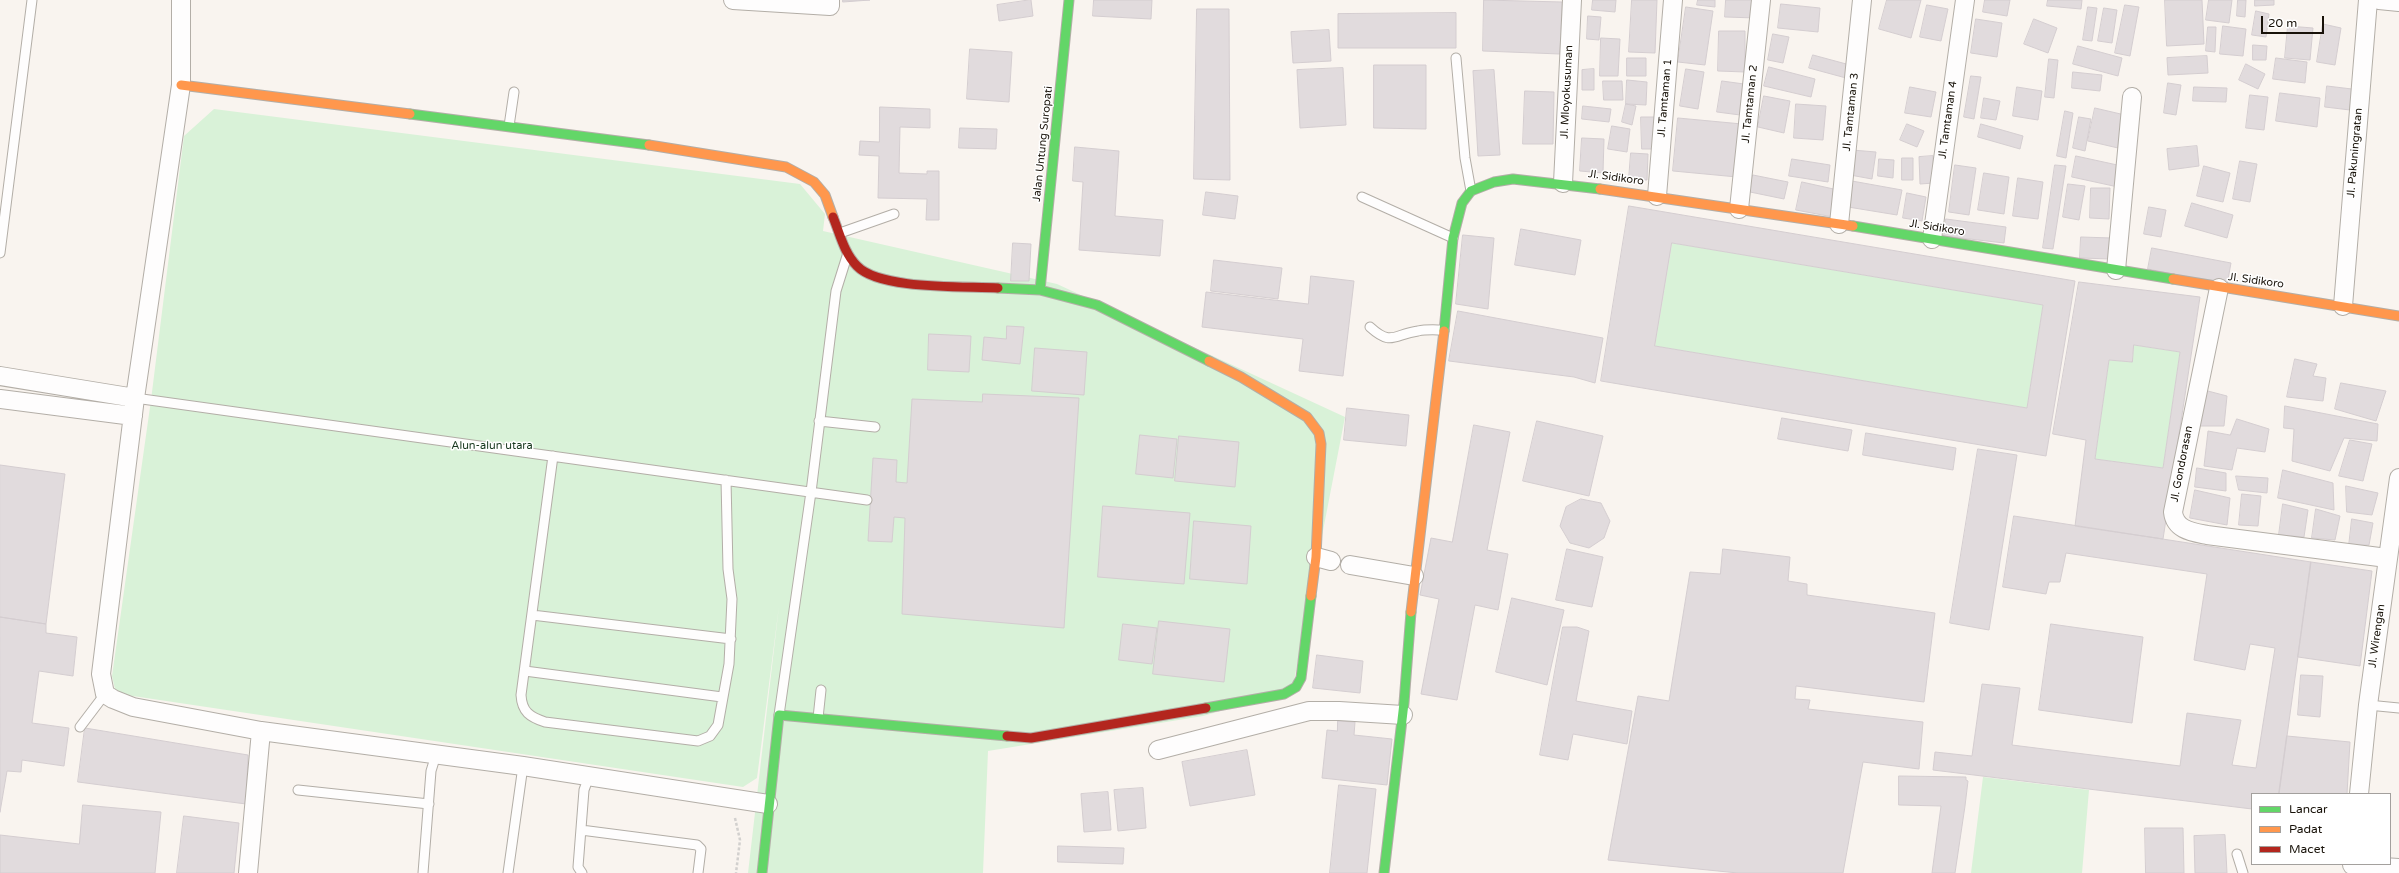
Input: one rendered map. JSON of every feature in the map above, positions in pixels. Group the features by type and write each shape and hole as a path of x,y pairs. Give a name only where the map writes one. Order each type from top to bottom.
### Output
{"street":[{"path":"181,0 181,84 135,398 101,674 105,694 113,699 133,706 261,732 523,766 768,804"},
{"path":"733,0 830,6 830,0"},
{"name":"Jalan Untung Suropati","path":"1040,290 1069,0"},
{"name":"Jl. Mloyokusuman","path":"1563,184 1572,0"},
{"name":"Jl. Tamtaman 1","path":"1657,196 1673,0"},
{"name":"Jl. Tamtaman 2","path":"1740,209 1761,0"},
{"name":"Jl. Tamtaman 3","path":"1839,224 1862,0"},
{"name":"Jl. Tamtaman 4","path":"1932,239 1965,0"},
{"name":"Jl. Pakuningratan","path":"2343,306 2368,0"},
{"path":"2379,0 2399,2"},
{"path":"181,84 643,144 786,168 814,182 825,195 848,255 858,267 869,275 886,280 914,284 1040,290 1097,305 1241,377 1307,417 1319,433 1321,444 1324,559 1300,682 1292,691 1284,694 1031,738 779,715 768,804 762,873"},
{"path":"2116,270 2132,97"},
{"name":"Jl. Sidikoro","path":"1471,191 1494,182 1514,179 1657,196 1932,239 2219,288 2343,306 2399,316"},
{"path":"1384,873 1403,715 1414,576 1444,330 1453,238 1462,203 1471,191"},
{"name":"Jl. Gondorasan","path":"2219,288 2173,512 2175,521 2187,530 2207,535 2388,558"},
{"path":"0,376 135,398"},
{"path":"0,399 133,416"},
{"name":"Jl. Wirengan","path":"2359,793 2368,705 2398,485"},
{"path":"1350,565 1414,576"},
{"path":"1158,750 1309,711 1339,711 1403,715"},
{"path":"248,873 261,732"},
{"path":"2352,867 2399,868"}],"lane":[{"path":"0,253 32,0"},
{"path":"1456,58 1465,158 1471,191"},
{"path":"509,126 514,92"},
{"path":"1362,197 1453,238"},
{"path":"840,233 894,214"},
{"path":"779,715 811,492 836,291 848,255"},
{"path":"1370,327 1380,336 1392,340 1418,331 1444,330"},
{"path":"135,398 866,500"},
{"path":"819,421 875,427"},
{"path":"553,456 522,704 525,712 532,718 545,722 698,741 710,736 718,725 729,664 731,639 732,599 728,569 726,480"},
{"path":"532,615 731,639"},
{"path":"525,671 722,697"},
{"path":"818,718 821,690"},
{"path":"80,727 105,694"},
{"path":"2368,705 2399,708"},
{"path":"423,873 435,758 433,755"},
{"path":"508,873 523,766"},
{"path":"582,873 578,868 584,790 588,779 586,775"},
{"path":"298,790 429,804"},
{"path":"580,830 698,845 701,849 698,873"},
{"path":"2237,854 2243,873"}],"green space":[{"name":"Alun-alun utara","path":"214,109 800,184 825,214 823,231 1057,284 1345,417 1292,691 1203,716 988,751 983,873 748,873 779,606 757,778 743,787 126,695 115,689 112,676 151,400 184,136"},
{"path":"1672,243 2043,305 2027,408 1655,346"},
{"path":"2134,345 2180,352 2163,468 2095,459 2109,360 2132,362"},
{"path":"1983,777 2089,790 2082,873 1971,873"}],"building":[{"path":"843,0 870,0 843,2"},
{"path":"1031,0 1033,16 999,21 997,5"},
{"path":"1094,0 1152,0 1151,19 1093,16"},
{"path":"1484,0 1562,2 1560,54 1483,51"},
{"path":"1593,0 1616,0 1615,12 1592,10"},
{"path":"1632,0 1657,0 1655,53 1629,52"},
{"path":"1698,0 1715,0 1715,7 1697,5"},
{"path":"1726,0 1756,0 1756,18 1725,17"},
{"path":"1887,0 1921,0 1911,38 1879,29"},
{"path":"1985,0 2010,0 2007,16 1983,12"},
{"path":"2048,0 2082,0 2081,9 2047,6"},
{"path":"2165,0 2202,0 2204,44 2167,46"},
{"path":"2209,0 2232,0 2229,23 2206,20"},
{"path":"2238,0 2246,0 2245,17 2237,16"},
{"path":"2255,0 2274,0 2274,5 2255,6"},
{"path":"1781,4 1820,8 1818,32 1778,28"},
{"path":"1927,5 1948,9 1941,41 1920,37"},
{"path":"2125,5 2139,7 2130,56 2115,53"},
{"path":"1686,7 1713,11 1705,65 1678,62"},
{"path":"2088,7 2097,8 2092,41 2083,40"},
{"path":"2104,8 2117,10 2112,43 2098,41"},
{"path":"1197,9 1229,9 1230,180 1194,179"},
{"path":"2256,11 2269,14 2266,37 2252,35"},
{"path":"1456,13 1456,48 1338,48 1338,14"},
{"path":"1588,16 1601,17 1599,40 1587,39"},
{"path":"1976,19 2002,23 1997,57 1971,53"},
{"path":"2034,19 2057,28 2048,53 2024,44"},
{"path":"2323,24 2341,28 2335,65 2317,62"},
{"path":"2223,26 2246,29 2243,56 2220,54"},
{"path":"2288,26 2313,28 2310,60 2285,58"},
{"path":"2208,27 2216,27 2215,52 2206,51"},
{"path":"1329,30 1331,61 1293,63 1291,32"},
{"path":"1719,31 1745,31 1745,72 1718,71"},
{"path":"1773,34 1789,37 1783,63 1768,60"},
{"path":"1601,38 1620,39 1618,76 1600,76"},
{"path":"2253,45 2267,46 2266,60 2253,60"},
{"path":"2078,46 2122,58 2118,76 2073,64"},
{"path":"970,49 1012,52 1009,102 967,99"},
{"path":"1813,55 1850,65 1846,78 1809,68"},
{"path":"2207,56 2208,73 2168,75 2167,58"},
{"path":"1627,58 1646,58 1646,76 1627,76"},
{"path":"2276,58 2307,62 2305,83 2273,79"},
{"path":"2049,59 2058,60 2054,98 2045,97"},
{"path":"2246,64 2265,74 2258,89 2239,80"},
{"path":"1374,65 1426,65 1426,129 1374,128"},
{"path":"1769,67 1815,79 1811,97 1764,86"},
{"path":"1343,68 1346,125 1300,128 1297,70"},
{"path":"1594,69 1594,90 1582,90 1582,70"},
{"path":"1686,69 1704,72 1698,109 1680,106"},
{"path":"1494,70 1500,155 1478,156 1473,71"},
{"path":"2073,72 2102,75 2100,91 2072,88"},
{"path":"1971,76 1981,77 1974,119 1964,117"},
{"path":"1627,80 1647,82 1646,105 1626,104"},
{"path":"1603,81 1622,81 1623,100 1604,100"},
{"path":"1722,81 1744,84 1740,115 1717,112"},
{"path":"2168,83 2181,85 2176,115 2164,113"},
{"path":"2327,86 2352,89 2350,110 2325,107"},
{"path":"1910,87 1936,92 1931,117 1905,113"},
{"path":"2017,87 2042,91 2038,120 2013,116"},
{"path":"2194,87 2227,88 2226,102 2193,101"},
{"path":"1525,91 1554,92 1553,144 1523,144"},
{"path":"2280,93 2320,98 2317,127 2276,121"},
{"path":"2250,95 2268,97 2264,130 2246,128"},
{"path":"1764,96 1790,101 1784,133 1758,127"},
{"path":"1984,98 2000,101 1996,120 1981,118"},
{"path":"1626,104 1636,106 1632,125 1622,122"},
{"path":"1796,104 1826,106 1823,140 1794,138"},
{"path":"1583,106 1611,109 1609,122 1582,119"},
{"path":"880,107 930,109 930,128 900,127 899,173 927,174 927,171 939,171 939,220 926,220 927,199 878,198 879,156 859,155 860,141 879,142"},
{"path":"2095,108 2125,115 2118,148 2088,141"},
{"path":"2065,111 2073,113 2066,158 2057,156"},
{"path":"1641,117 1656,117 1657,149 1642,149"},
{"path":"2079,117 2091,119 2085,151 2073,148"},
{"path":"1678,118 1742,124 1737,177 1673,171"},
{"path":"1907,124 1924,131 1917,147 1900,140"},
{"path":"1981,124 2023,136 2020,149 1978,137"},
{"path":"1612,126 1630,129 1627,152 1608,149"},
{"path":"960,128 997,129 996,149 959,148"},
{"path":"1582,138 1604,139 1603,173 1580,171"},
{"path":"2197,146 2199,166 2169,170 2167,149"},
{"path":"1075,147 1119,151 1115,216 1163,220 1160,256 1079,250 1083,182 1073,181"},
{"path":"1852,150 1876,152 1872,179 1850,175"},
{"path":"1631,153 1648,154 1647,180 1629,179"},
{"path":"1933,156 1934,183 1920,184 1919,157"},
{"path":"2076,156 2122,166 2118,187 2072,177"},
{"path":"1902,158 1913,158 1913,180 1902,180"},
{"path":"1792,159 1830,165 1828,182 1789,176"},
{"path":"1879,159 1894,160 1893,178 1878,176"},
{"path":"2240,161 2257,164 2250,202 2233,199"},
{"path":"1955,165 1976,168 1969,215 1949,212"},
{"path":"2055,165 2066,166 2053,249 2043,248"},
{"path":"2204,166 2230,173 2223,202 2197,196"},
{"path":"1984,173 2009,177 2004,214 1978,210"},
{"path":"1753,175 1788,182 1784,199 1750,192"},
{"path":"2018,178 2043,182 2038,219 2013,216"},
{"path":"1852,181 1902,190 1897,215 1848,207"},
{"path":"1802,182 1838,190 1833,217 1796,210"},
{"path":"2068,184 2085,186 2079,220 2063,217"},
{"path":"2091,188 2110,188 2109,219 2090,218"},
{"path":"1206,192 1238,196 1235,219 1203,215"},
{"path":"1907,193 1926,197 1922,221 1903,218"},
{"path":"2192,203 2233,215 2227,238 2185,226"},
{"path":"1629,206 2075,281 2046,456 1601,381","holes":["1672,243 2043,305 2027,408 1655,346"]},
{"path":"2149,207 2166,210 2161,237 2144,234"},
{"path":"1946,219 2006,227 2004,243 1944,236"},
{"path":"1521,229 1581,240 1575,275 1515,265"},
{"path":"1463,235 1494,238 1488,309 1456,304"},
{"path":"2081,237 2112,238 2111,259 2080,258"},
{"path":"1013,243 1031,244 1029,281 1011,281"},
{"path":"2152,248 2231,263 2227,285 2148,269"},
{"path":"1214,260 1282,268 1278,299 1211,291"},
{"path":"1311,276 1354,281 1343,376 1299,371 1303,339 1202,327 1206,292 1308,304"},
{"path":"2079,282 2200,297 2163,539 2075,526 2086,440 2053,434","holes":["2134,345 2180,352 2163,468 2095,459 2109,360 2132,362"]},
{"path":"1458,311 1603,338 1595,383 1574,377 1449,361"},
{"path":"1007,326 1024,327 1020,364 982,360 984,337 1006,339"},
{"path":"929,334 971,336 969,372 928,370"},
{"path":"1035,348 1087,352 1084,395 1032,391"},
{"path":"2295,359 2317,364 2313,376 2326,378 2323,401 2287,397"},
{"path":"2341,383 2386,391 2376,421 2335,409"},
{"path":"2204,390 2227,396 2224,426 2199,426"},
{"path":"983,394 1079,398 1064,628 902,614 905,518 894,517 892,542 868,541 873,458 897,460 896,482 907,483 912,399 982,402"},
{"path":"2285,406 2378,424 2377,441 2344,438 2330,471 2292,461 2294,429 2284,428"},
{"path":"1347,408 1409,415 1406,446 1344,440"},
{"path":"1782,418 1852,430 1848,451 1778,439"},
{"path":"2237,419 2269,429 2265,452 2237,448 2232,470 2204,466 2208,431 2230,435"},
{"path":"1537,421 1603,436 1589,496 1523,481"},
{"path":"1474,425 1510,432 1487,550 1508,554 1498,610 1475,605 1457,700 1421,694 1439,599 1420,595 1431,538 1452,542"},
{"path":"1866,433 1956,448 1953,470 1863,455"},
{"path":"1140,435 1177,439 1173,478 1136,474"},
{"path":"1179,436 1239,442 1235,487 1175,481"},
{"path":"2350,440 2372,444 2363,481 2339,476"},
{"path":"1978,449 2017,455 1989,630 1950,623"},
{"path":"0,465 65,474 46,624 0,617"},
{"path":"2197,468 2226,473 2226,491 2195,487"},
{"path":"2283,470 2333,483 2334,510 2278,498"},
{"path":"2236,476 2268,478 2267,493 2239,490"},
{"path":"2346,486 2378,493 2372,515 2347,512"},
{"path":"2195,490 2230,498 2227,525 2190,518"},
{"path":"2242,494 2261,496 2258,526 2239,525"},
{"path":"1581,499 1601,503 1610,521 1604,538 1589,548 1570,543 1560,526 1566,507"},
{"path":"2283,504 2308,510 2304,537 2279,535"},
{"path":"1103,506 1190,513 1184,584 1098,577"},
{"path":"2316,509 2340,516 2335,540 2312,538"},
{"path":"2014,516 2311,562 2279,793 2251,793 2251,809 1933,770 1935,752 1972,756 1982,684 2020,688 2012,745 2180,766 2187,713 2241,720 2232,765 2256,768 2275,648 2250,644 2245,670 2194,660 2207,574 2066,553 2060,582 2049,582 2046,594 2003,587"},
{"path":"2352,519 2373,523 2369,545 2349,546"},
{"path":"1194,521 1251,526 1247,584 1190,579"},
{"path":"1567,549 1603,557 1592,607 1556,600"},
{"path":"1723,549 1790,557 1788,581 1807,584 1807,595 1935,613 1924,702 1796,686 1795,699 1810,700 1808,709 1923,722 1919,769 1863,762 1843,873 1738,873 1608,860 1638,696 1669,701 1690,572 1720,574"},
{"path":"2311,562 2372,571 2360,666 2298,657"},
{"path":"1512,598 1564,610 1547,685 1496,672"},
{"path":"0,617 46,624 46,633 77,637 73,676 39,671 32,723 69,728 64,766 22,760 21,772 7,771 0,812"},
{"path":"1159,621 1230,629 1224,682 1153,674"},
{"path":"1123,624 1157,628 1152,664 1119,660"},
{"path":"2051,624 2143,637 2132,723 2039,710"},
{"path":"1563,627 1577,627 1589,631 1576,701 1632,711 1627,744 1573,734 1568,760 1540,755"},
{"path":"1317,655 1363,661 1360,693 1313,688"},
{"path":"2301,675 2323,676 2320,717 2298,715"},
{"path":"1338,721 1355,722 1354,735 1392,739 1387,785 1322,778 1327,730 1337,731"},
{"path":"85,728 248,755 246,804 78,782"},
{"path":"2287,736 2350,742 2347,793 2279,793"},
{"path":"1247,750 1255,795 1190,806 1182,762"},
{"path":"1899,776 1966,777 1966,780 1968,781 1955,873 1932,873 1941,806 1899,805"},
{"path":"1339,785 1376,789 1367,873 1330,873"},
{"path":"1143,788 1146,828 1118,831 1114,790"},
{"path":"1108,792 1111,830 1084,832 1081,794"},
{"path":"83,805 161,812 155,873 0,873 0,835 79,844"},
{"path":"184,816 239,823 234,873 177,873"},
{"path":"2145,828 2183,828 2184,873 2146,873"},
{"path":"2225,835 2227,873 2195,873 2194,836"},
{"path":"1058,846 1124,848 1123,864 1058,862"}],"traffic: fast":[{"path":"1040,290 1069,0"},
{"path":"410,114 649,145"},
{"path":"1444,331 1453,238 1462,203 1471,191 1494,182 1513,179 1600,189"},
{"path":"1853,226 2173,279"},
{"path":"998,288 1040,290 1097,305 1209,361"},
{"path":"1206,708 1284,694 1296,687 1301,678 1311,596"},
{"path":"1384,873 1404,703 1411,612"},
{"path":"762,873 779,715 1007,736"}],"traffic: slow":[{"path":"181,85 410,114"},
{"path":"649,145 786,167 814,182 825,195 833,217"},
{"path":"1600,189 1853,226"},
{"path":"2173,279 2399,316"},
{"path":"1411,612 1444,331"},
{"path":"1209,361 1241,377 1307,417 1319,433 1321,444 1316,557 1311,596"}],"traffic: jam":[{"path":"833,217 849,255 857,266 868,274 903,283 998,288"},
{"path":"1007,736 1031,738 1206,708"}]}
